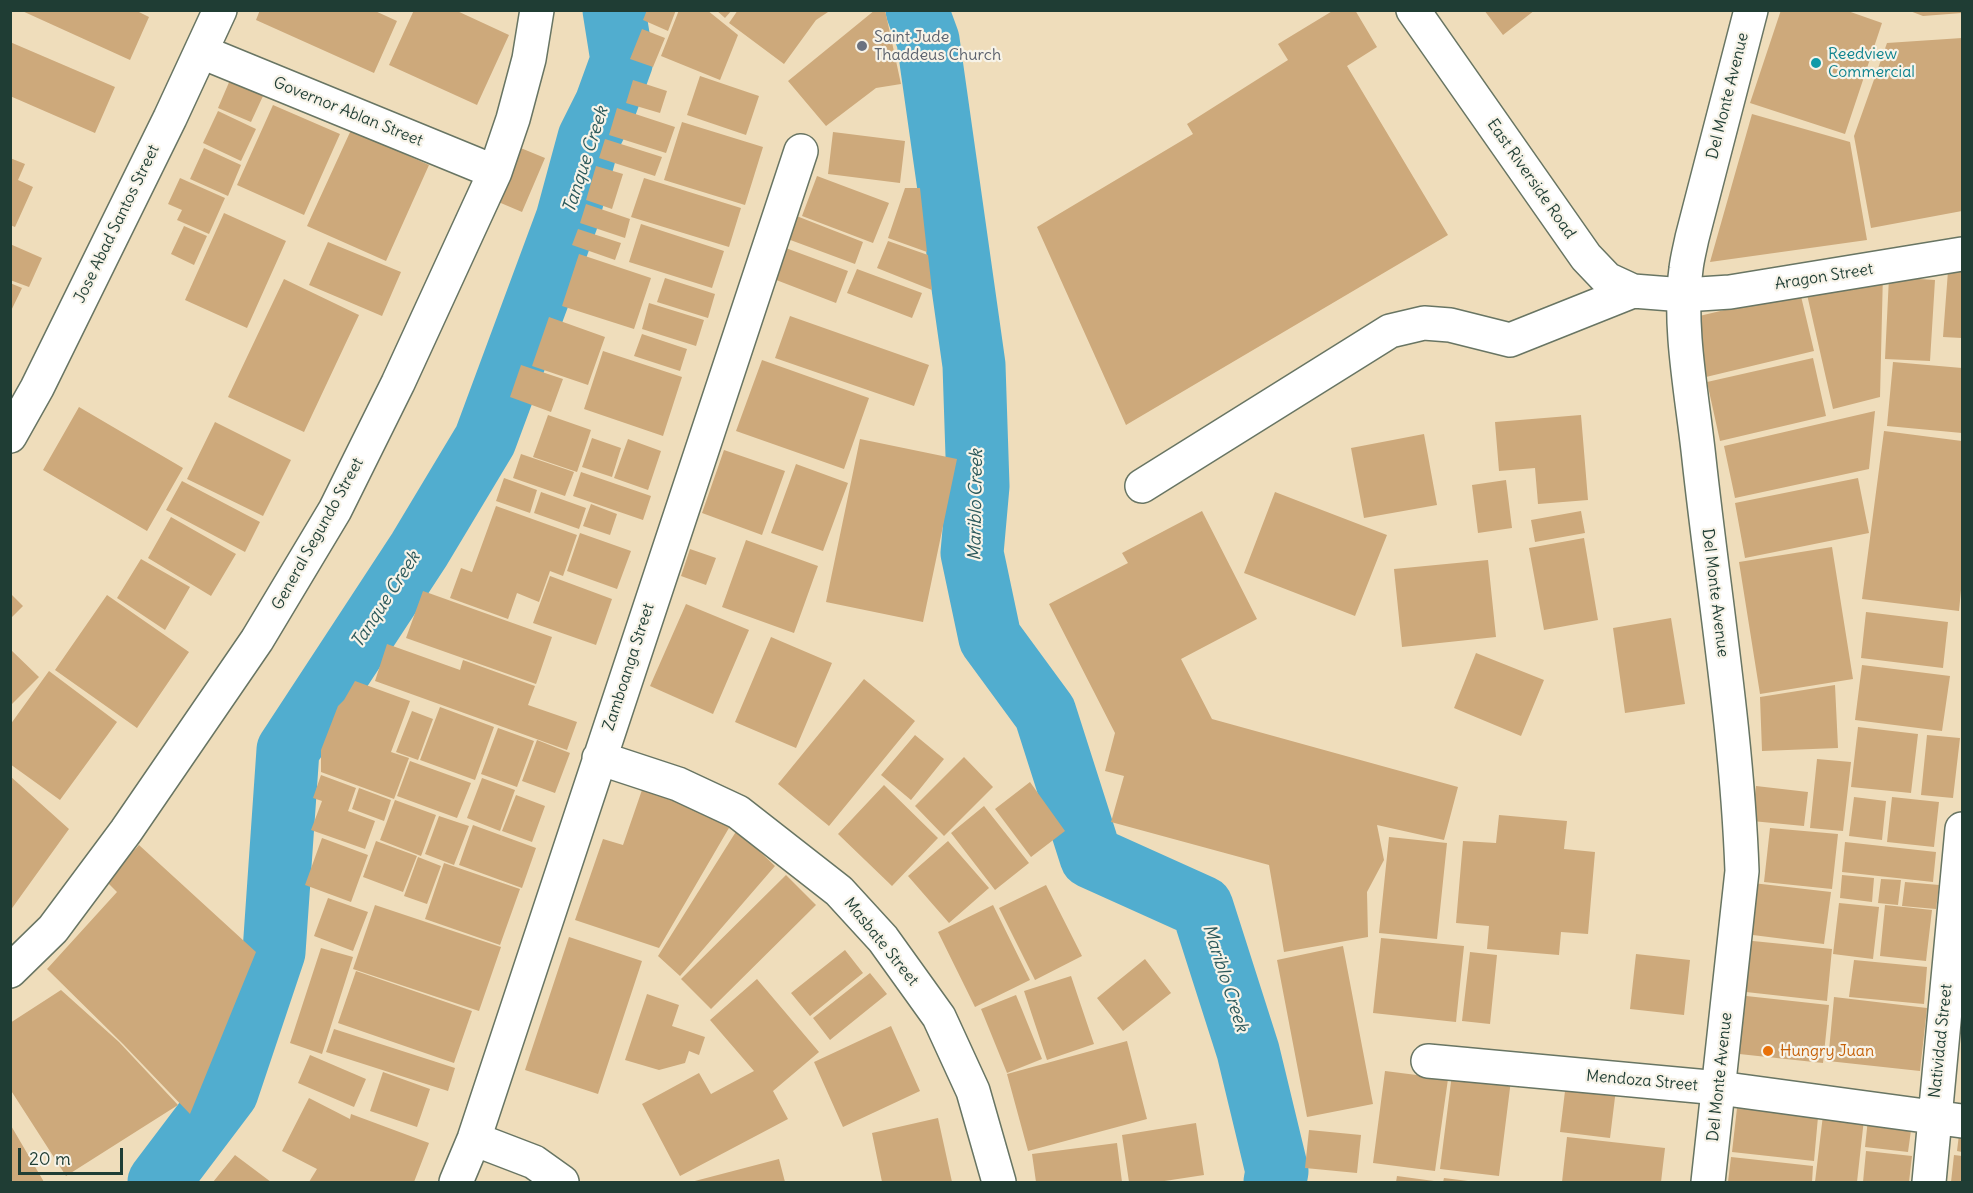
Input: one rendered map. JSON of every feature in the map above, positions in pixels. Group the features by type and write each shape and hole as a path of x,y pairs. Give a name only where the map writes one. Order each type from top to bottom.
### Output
{"street":[{"name":"Jose Abad Santos Street","path":"10,436 37,388 202,52 220,10"},
{"name":"General Segundo Street","path":"10,971 53,929 126,831 269,620 335,510 398,383 495,172 513,119 529,59 537,10"},
{"name":"East Riverside Road","path":"1413,10 1586,257 1607,279 1633,291 1684,295"},
{"name":"Del Monte Avenue","path":"1708,1182 1742,872 1728,699 1686,357 1684,295 1692,238 1750,10"},
{"name":"Governor Ablan Street","path":"202,52 495,172"},
{"name":"Zamboanga Street","path":"456,1182 474,1140 801,151"},
{"name":"Aragon Street","path":"1684,295 1730,292 1962,254"},
{"path":"1142,486 1390,331 1424,323 1450,325 1510,340 1633,291"},
{"name":"Masbate Street","path":"599,758 678,784 738,812 839,891 883,939 939,1017 973,1091 999,1182"},
{"name":"Natividad Street","path":"1929,1182 1948,1119 1962,829"},
{"name":"Mendoza Street","path":"1428,1061 1719,1088 1948,1119"},
{"path":"474,1140 534,1162 562,1182"}],"building":[{"path":"20,10 135,10 149,17 130,60"},
{"path":"260,10 373,10 397,21 374,73 256,20"},
{"path":"414,10 455,10 509,35 477,105 389,65"},
{"path":"647,10 676,10 668,31 643,20"},
{"path":"679,10 707,10 738,35 720,80 661,56"},
{"path":"716,10 732,10 725,18"},
{"path":"738,10 831,10 816,20 784,64 729,23"},
{"name":"Saint Jude Thaddeus Church","path":"875,10 885,10 901,84 876,88 826,126 788,81"},
{"path":"1334,10 1355,10 1377,47 1347,66 1448,235 1126,425 1037,227 1193,134 1187,124 1288,60 1278,44"},
{"path":"1484,10 1535,10 1503,35"},
{"name":"Reedview Commercial","path":"1781,10 1845,10 1882,23 1845,134 1750,103"},
{"path":"1962,10 1962,13 1923,16 1910,11"},
{"path":"642,29 665,38 653,67 630,59"},
{"path":"1962,38 1962,211 1871,228 1854,136 1887,43"},
{"path":"10,42 115,87 95,133 10,96"},
{"path":"700,76 759,96 746,135 687,115"},
{"path":"230,80 263,96 251,122 218,108"},
{"path":"633,80 667,91 660,113 626,103"},
{"path":"273,105 340,134 304,215 237,185"},
{"path":"617,108 675,127 666,153 609,135"},
{"path":"218,111 256,129 241,161 203,143"},
{"path":"1752,114 1850,142 1867,240 1710,262"},
{"path":"682,122 763,147 745,205 664,180"},
{"path":"351,130 429,165 386,261 307,226"},
{"path":"833,132 905,141 900,183 828,174"},
{"path":"605,139 662,157 655,176 599,158"},
{"path":"511,144 545,158 522,212 489,198"},
{"path":"204,148 241,165 228,196 190,179"},
{"path":"10,158 25,164 18,180 33,187 15,227 10,225"},
{"path":"596,166 623,174 612,209 586,200"},
{"path":"817,176 889,203 873,243 802,216"},
{"path":"180,178 225,198 209,234 177,220 182,210 168,204"},
{"path":"644,178 741,208 729,247 631,217"},
{"path":"905,188 920,188 927,252 888,238"},
{"path":"586,204 630,219 625,238 580,223"},
{"path":"224,213 286,241 247,328 185,300"},
{"path":"794,215 863,242 855,264 785,238"},
{"path":"641,224 724,251 712,288 629,262"},
{"path":"184,226 207,236 194,265 171,254"},
{"path":"578,229 621,243 615,260 572,245"},
{"path":"888,241 928,255 932,290 877,268"},
{"path":"328,242 401,272 382,316 309,285"},
{"path":"10,244 42,258 29,287 10,280"},
{"path":"783,247 848,271 836,303 771,278"},
{"path":"579,254 651,278 634,329 562,306"},
{"path":"857,269 922,293 912,318 847,293"},
{"path":"1948,271 1962,272 1962,338 1943,337"},
{"path":"1883,272 1880,397 1833,409 1806,290"},
{"path":"1889,277 1935,280 1930,361 1885,359"},
{"path":"665,278 715,294 708,318 657,302"},
{"path":"284,279 359,315 304,432 228,397"},
{"path":"10,283 22,288 10,313"},
{"path":"1800,292 1814,351 1706,377 1691,318"},
{"path":"649,303 704,320 696,346 642,329"},
{"path":"790,316 929,365 914,406 775,358"},
{"path":"549,317 605,337 588,385 532,366"},
{"path":"642,334 687,349 680,371 634,356"},
{"path":"603,351 682,377 663,436 584,409"},
{"path":"1813,358 1826,416 1720,441 1707,382"},
{"path":"762,360 869,398 844,469 736,431"},
{"path":"1893,362 1962,368 1962,433 1887,426"},
{"path":"521,365 563,379 551,412 510,397"},
{"path":"79,407 183,468 147,531 43,470"},
{"path":"1875,411 1869,469 1735,498 1724,446"},
{"path":"548,415 591,430 577,472 533,457"},
{"path":"1581,415 1588,500 1538,504 1535,468 1499,471 1495,422"},
{"path":"215,422 291,460 263,516 187,479"},
{"path":"1884,431 1962,441 1962,580 1959,611 1862,599"},
{"path":"1424,434 1437,505 1364,518 1351,448"},
{"path":"592,438 621,448 612,477 582,467"},
{"path":"628,439 661,451 648,490 614,478"},
{"path":"860,439 957,459 923,622 826,602"},
{"path":"724,450 785,471 762,535 702,513"},
{"path":"521,454 574,472 565,496 513,478"},
{"path":"796,464 848,483 823,551 771,533"},
{"path":"581,472 651,496 643,520 573,496"},
{"path":"504,478 537,490 530,513 496,501"},
{"path":"1858,478 1869,533 1745,558 1735,503"},
{"path":"1506,480 1512,528 1478,533 1472,485"},
{"path":"182,481 260,522 245,552 166,510"},
{"path":"541,492 586,508 579,529 534,513"},
{"path":"1275,492 1387,535 1355,616 1244,573"},
{"path":"591,504 617,514 610,535 583,526"},
{"path":"496,506 577,535 563,576 550,571 539,602 517,593 508,619 450,598 461,568 472,572"},
{"path":"1202,511 1257,619 1181,659 1212,719 1458,787 1444,840 1377,825 1384,860 1367,892 1368,937 1284,952 1269,865 1111,822 1124,776 1105,771 1115,733 1049,604 1128,563 1122,553"},
{"path":"1581,511 1585,533 1535,542 1531,520"},
{"path":"171,517 236,554 211,596 148,558"},
{"path":"580,533 631,551 617,589 567,571"},
{"path":"1584,538 1598,620 1544,630 1529,548"},
{"path":"746,540 818,566 794,633 722,607"},
{"path":"1832,547 1853,679 1760,694 1739,562"},
{"path":"690,549 716,558 706,585 681,576"},
{"path":"141,559 190,587 165,630 117,598"},
{"path":"1488,560 1496,637 1402,647 1394,569"},
{"path":"550,576 612,599 596,645 533,623"},
{"path":"423,591 552,637 536,684 406,638"},
{"path":"10,593 23,606 10,619"},
{"path":"107,595 189,652 137,728 55,670"},
{"path":"686,604 749,630 713,714 650,686"},
{"path":"1866,612 1948,622 1943,668 1861,658"},
{"path":"1671,618 1685,704 1625,713 1613,628"},
{"path":"771,637 832,663 796,748 735,722"},
{"path":"387,644 460,670 463,660 535,686 528,705 577,722 567,750 375,681"},
{"path":"10,649 39,677 10,706"},
{"path":"1476,653 1544,680 1521,736 1454,708"},
{"path":"1862,665 1950,676 1942,731 1855,720"},
{"path":"49,671 117,722 60,800 10,764 10,725"},
{"path":"864,679 915,721 829,826 778,784"},
{"path":"355,681 410,701 391,752 409,758 394,799 321,772 321,750 338,706"},
{"path":"1835,685 1838,748 1762,751 1760,697"},
{"path":"440,707 494,727 475,780 420,760"},
{"path":"412,711 433,719 418,760 396,752"},
{"path":"1858,727 1918,734 1911,793 1851,787"},
{"path":"498,728 534,741 517,787 481,774"},
{"path":"915,735 944,759 911,800 881,775"},
{"path":"1927,735 1960,738 1953,798 1921,795"},
{"path":"537,740 570,753 555,793 522,781"},
{"path":"964,757 993,787 944,836 915,806"},
{"path":"1817,759 1851,762 1843,831 1810,828"},
{"path":"410,761 471,783 457,818 397,796"},
{"path":"321,775 356,788 348,811 375,821 365,849 311,830 322,801 313,798"},
{"path":"10,776 69,829 10,911"},
{"path":"482,778 515,790 500,831 467,818"},
{"path":"1030,782 1065,831 1031,857 995,809"},
{"path":"884,785 938,838 892,886 838,834"},
{"path":"1756,786 1808,792 1804,826 1752,821"},
{"path":"359,788 391,800 384,821 352,809"},
{"path":"642,790 733,821 659,948 575,920 603,839 623,845"},
{"path":"516,795 545,806 532,842 502,831"},
{"path":"1854,797 1886,801 1882,840 1849,836"},
{"path":"1892,797 1939,802 1934,847 1887,842"},
{"path":"395,800 436,815 421,856 380,840"},
{"path":"984,806 1029,863 995,890 951,833"},
{"path":"1499,815 1567,821 1564,849 1595,852 1588,934 1561,932 1559,955 1487,949 1489,926 1456,923 1463,841 1496,843"},
{"path":"439,816 469,826 454,865 425,854"},
{"path":"473,825 536,848 522,888 459,865"},
{"path":"1770,828 1838,834 1832,889 1764,882"},
{"path":"737,830 775,866 680,976 658,956"},
{"path":"1389,837 1447,843 1437,939 1379,933"},
{"path":"322,838 368,855 351,902 305,885"},
{"path":"376,841 417,856 403,892 363,877"},
{"path":"948,841 989,888 949,923 908,876"},
{"path":"1845,842 1936,852 1933,882 1842,872"},
{"path":"139,845 256,952 190,1114 47,969 117,892 106,881"},
{"path":"418,857 441,866 427,904 404,896"},
{"path":"444,863 520,889 500,945 425,919"},
{"path":"786,875 816,905 711,1009 681,979"},
{"path":"1842,875 1874,878 1872,902 1840,898"},
{"path":"1881,879 1901,880 1898,905 1878,903"},
{"path":"1744,882 1831,892 1824,944 1737,933"},
{"path":"1905,882 1939,885 1936,909 1902,906"},
{"path":"1046,885 1082,956 1035,980 999,908"},
{"path":"328,898 368,912 353,951 314,936"},
{"path":"1839,903 1879,907 1873,959 1833,954"},
{"path":"375,905 501,947 479,1011 353,969"},
{"path":"993,905 1030,980 975,1007 938,932"},
{"path":"1885,905 1932,910 1926,961 1880,956"},
{"path":"569,937 642,961 598,1094 525,1070"},
{"path":"1381,938 1464,946 1456,1022 1373,1013"},
{"path":"1743,940 1832,949 1827,1001 1737,991"},
{"path":"1343,946 1373,1104 1307,1117 1277,960"},
{"path":"321,948 353,957 322,1054 290,1043"},
{"path":"845,950 863,973 810,1016 791,993"},
{"path":"1470,952 1497,955 1490,1024 1462,1021"},
{"path":"1636,954 1690,960 1684,1015 1630,1009"},
{"path":"1145,959 1171,993 1123,1031 1097,998"},
{"path":"1854,960 1927,967 1924,1004 1849,997"},
{"path":"356,971 472,1011 454,1063 338,1023"},
{"path":"870,973 887,994 830,1040 813,1018"},
{"path":"1071,976 1094,1044 1047,1060 1024,991"},
{"path":"757,979 819,1052 773,1091 788,1119 680,1176 642,1104 699,1073 711,1094 754,1071 710,1020"},
{"path":"61,990 119,1042 178,1105 66,1176 10,1089 10,1023"},
{"path":"647,994 679,1005 672,1026 705,1037 699,1055 689,1051 685,1063 659,1070 625,1060"},
{"path":"1016,995 1042,1059 1007,1073 981,1009"},
{"path":"1737,995 1829,1005 1823,1063 1730,1053"},
{"path":"1834,997 1927,1008 1920,1071 1828,1061"},
{"path":"891,1026 920,1091 843,1127 814,1062"},
{"path":"334,1029 455,1068 448,1091 326,1052"},
{"path":"1127,1041 1147,1119 1028,1151 1007,1074"},
{"path":"310,1055 366,1079 354,1107 298,1083"},
{"path":"1385,1071 1448,1079 1435,1171 1373,1163"},
{"path":"383,1072 430,1089 417,1127 370,1111"},
{"path":"1452,1074 1511,1080 1499,1176 1440,1169"},
{"path":"1566,1083 1616,1089 1610,1138 1560,1132"},
{"path":"309,1098 350,1119 351,1114 429,1143 414,1182 309,1182 317,1169 282,1151"},
{"path":"1737,1108 1818,1117 1814,1161 1732,1152"},
{"path":"1823,1115 1864,1119 1857,1182 1815,1182"},
{"path":"938,1118 952,1182 882,1182 872,1133"},
{"path":"1868,1119 1912,1123 1908,1152 1865,1147"},
{"path":"1196,1123 1204,1175 1158,1182 1129,1182 1122,1135"},
{"path":"10,1124 44,1182 10,1182"},
{"path":"1960,1126 1962,1126 1962,1152 1957,1151"},
{"path":"1309,1130 1361,1135 1357,1173 1305,1168"},
{"path":"1567,1137 1665,1148 1661,1182 1562,1182"},
{"path":"1117,1143 1122,1182 1036,1182 1032,1154"},
{"path":"1866,1151 1912,1156 1909,1182 1863,1182"},
{"path":"235,1155 271,1182 213,1182"},
{"path":"1954,1155 1962,1156 1962,1182 1951,1182"},
{"path":"1731,1157 1813,1166 1812,1182 1728,1182"},
{"path":"779,1159 785,1182 691,1182"},
{"path":"1397,1176 1434,1181 1434,1182 1396,1182"},
{"path":"1444,1178 1468,1181 1468,1182 1443,1182"}],"waterway":[{"name":"Tanque Creek","path":"159,1182 227,1092 274,952 288,750 419,550 485,440 567,219 589,138 606,104 622,60 614,10"},
{"name":"Mariblo Creek","path":"917,10 928,40 974,365 978,486 972,553 990,638 1045,713 1091,857 1202,907 1248,1051 1277,1171 1275,1182"}],"place":[{"name":"Saint Jude Thaddeus Church","path":"862,46"},
{"name":"Reedview Commercial","path":"1816,63"},
{"name":"Hungry Juan","path":"1768,1051"}]}
